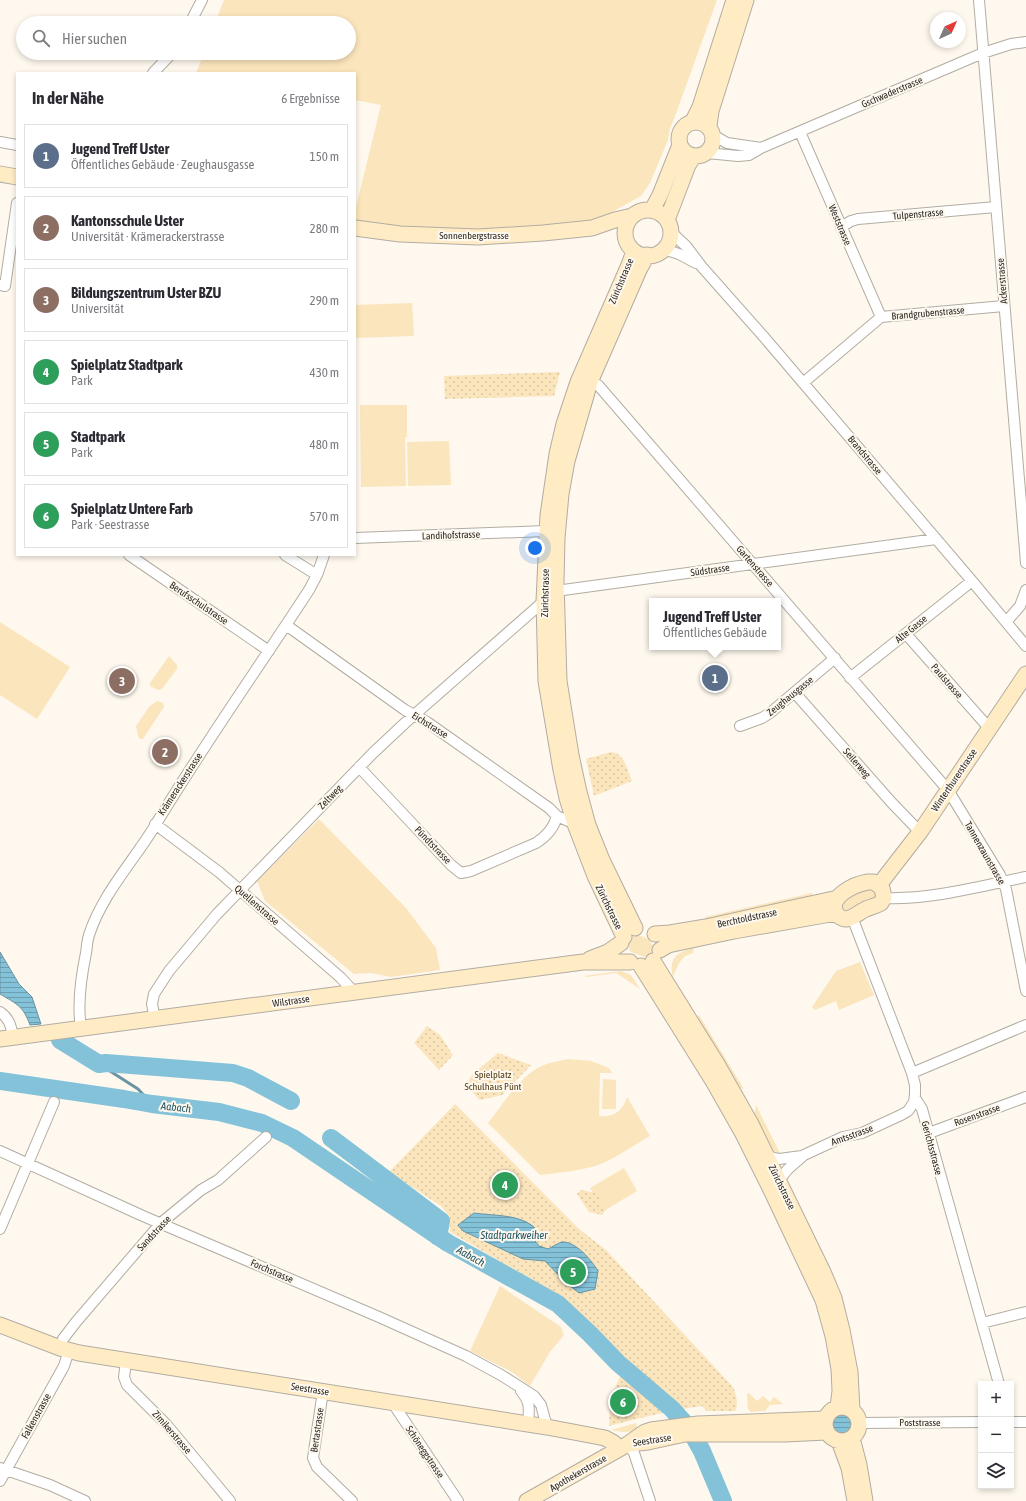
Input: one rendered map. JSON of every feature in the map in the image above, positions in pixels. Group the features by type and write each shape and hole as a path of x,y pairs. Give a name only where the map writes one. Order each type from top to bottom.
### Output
{"main road":[{"path":"693,121 700,107 734,0"},
{"path":"669,226 660,214 652,210 640,211 632,216 626,227 626,236 629,246 641,253 656,254 663,249 669,240 669,226 688,165 713,144 711,131 711,111 746,0"},
{"path":"700,154 685,152 680,145 679,138 681,130 686,124 693,121 703,122 711,131"},
{"path":"652,210 660,196 680,145"},
{"path":"0,174 16,177"},
{"name":"Sonnenbergstrasse","path":"356,228 400,234 478,237 592,228 632,216"},
{"name":"Sonnenbergstrasse","path":"592,228 611,231 626,236"},
{"name":"Zürichstrasse","path":"627,936 602,860 588,825 570,755 559,681 556,538 561,494 567,461 590,382 639,270 641,253"},
{"name":"Zürichstrasse","path":"627,936 564,819 561,770 546,681 544,601 546,531 552,480 564,424 578,382 641,253"},
{"name":"Winterthurerstrasse","path":"881,891 1026,674"},
{"path":"874,882 881,891 881,903 845,919 836,913 834,908 838,898 846,890 860,883 874,882"},
{"name":"Berchtoldstrasse","path":"655,934 670,933 706,926 838,898"},
{"name":"Berchtoldstrasse","path":"646,960 668,945 734,931 836,913"},
{"path":"642,927 655,934 658,938 646,960 626,959 623,954 627,936 642,927"},
{"name":"Wilstrasse","path":"583,962 608,952 627,936"},
{"name":"Zürichstrasse","path":"646,960 720,1070 751,1124 823,1272 834,1298 847,1354 845,1408"},
{"name":"Zürichstrasse","path":"646,960 742,1132 804,1257 823,1300 833,1336 839,1369 840,1391 845,1408"},
{"name":"Wilstrasse","path":"6,1038 583,962 646,960"},
{"name":"Seestrasse","path":"0,1325 65,1349 126,1361 547,1427 605,1438 624,1447 648,1442 682,1430 700,1428 826,1426"},
{"path":"845,1408 857,1416 859,1423 857,1433 846,1440 832,1438 826,1426 830,1411 845,1408"},
{"path":"846,1440 855,1501"},
{"path":"846,1440 859,1465 865,1501"},
{"name":"Apothekerstrasse","path":"527,1501 624,1447"}],"street":[{"path":"194,16 202,0"},
{"name":"Ackerstrasse","path":"980,0 983,53 1026,563"},
{"name":"Gschwaderstrasse","path":"700,154 738,156 749,155 761,148 983,53 1011,44 1026,42"},
{"path":"154,72 165,60"},
{"path":"711,131 727,143 761,148"},
{"name":"Weststrasse","path":"800,132 881,317"},
{"path":"0,142 16,145"},
{"name":"Tulpenstrasse","path":"841,227 858,219 996,207"},
{"path":"0,285 5,286 16,210"},
{"name":"Brandstrasse","path":"669,226 1026,646"},
{"name":"Brandstrasse","path":"663,249 679,254 702,266"},
{"name":"Brandgrubenstrasse","path":"803,383 881,317 1004,306"},
{"name":"Gartenstrasse","path":"590,382 598,385 948,790"},
{"name":"Landihofstrasse","path":"356,538 546,531"},
{"name":"Südstrasse","path":"556,591 936,539"},
{"name":"Berufsschulstrasse","path":"130,556 270,651"},
{"path":"287,556 317,575"},
{"name":"Krämerackerstrasse","path":"81,1028 79,1008 83,970 89,936 103,904 188,770 270,651 317,575 324,556"},
{"name":"Alte Gasse","path":"850,678 972,581"},
{"path":"1006,622 1020,606 1026,590"},
{"name":"Zeltweg","path":"155,1019 152,1004 154,994 217,914 359,767 414,715 544,601"},
{"name":"Eichstrasse","path":"286,625 405,710 427,722 564,819"},
{"name":"Paulstrasse","path":"906,634 989,728"},
{"name":"Zeughausgasse","path":"740,726 762,718 835,658"},
{"name":"Seilerweg","path":"795,692 892,803 920,832"},
{"name":"Pündtstrasse","path":"359,767 451,865 462,873 471,871 536,843 564,819"},
{"name":"Tannenzaunstrasse","path":"948,790 1006,889 1026,990"},
{"name":"Quellenstrasse","path":"155,824 219,872 354,992"},
{"path":"881,891 902,898 923,896 1026,877"},
{"name":"Gerichtsstrasse","path":"852,917 912,1073 915,1085 915,1098 922,1109 998,1381"},
{"path":"0,1012 8,1019 11,1026 6,1038"},
{"path":"912,1073 1026,1025"},
{"name":"Rosenstrasse","path":"929,1133 1026,1097"},
{"name":"Amtsstrasse","path":"767,1156 779,1159 804,1155 843,1137 862,1133 901,1115 910,1108 915,1098"},
{"path":"0,1229 54,1102"},
{"name":"Sandstrasse","path":"65,1349 63,1339 161,1223 201,1190 218,1180 266,1137"},
{"name":"Forchstrasse","path":"0,1151 161,1223 419,1334 466,1356 515,1383 534,1396 541,1405 547,1427"},
{"name":"Amtsstrasse","path":"779,1180 788,1169 804,1155"},
{"path":"982,1323 1026,1312"},
{"name":"Falkenstrasse","path":"0,1481 3,1469 64,1366 65,1349"},
{"name":"Zimikerstrasse","path":"126,1361 124,1377 127,1385 166,1424 230,1501"},
{"name":"Forchstrasse","path":"515,1383 527,1399 530,1408 528,1424"},
{"name":"Bertastrasse","path":"323,1391 313,1458 317,1467 352,1501"},
{"name":"Schöneggstrasse","path":"392,1402 458,1501"},
{"name":"Poststrasse","path":"859,1423 978,1422"},
{"path":"1014,1422 1026,1422"},
{"path":"624,1447 634,1453 650,1501"},
{"path":"3,1469 50,1485 85,1501"}],"green space":[{"path":"224,0 717,0 670,128 668,140 650,183 641,196 601,218 547,227 484,231 406,228 356,222 356,207 381,105 356,100 356,72 196,72 201,60 356,60 356,16 218,16"},
{"path":"412,303 414,336 356,338 356,305"},
{"path":"560,372 554,396 445,399 444,376"},
{"path":"360,405 407,405 407,437 405,437 406,486 361,487"},
{"path":"449,441 451,485 408,486 407,442"},
{"path":"0,622 70,667 37,719 0,695"},
{"path":"169,656 177,665 177,669 162,689 158,690 150,686 150,683"},
{"path":"157,701 163,703 164,707 143,739 140,739 136,726 149,707"},
{"path":"611,752 616,753 622,759 627,767 632,781 594,796 586,759"},
{"path":"319,819 406,908 436,948 440,970 391,977 371,973 354,974 265,901 257,881"},
{"path":"871,887 879,897 852,911 842,912 840,904 843,899"},
{"path":"812,893 813,896 705,919 705,917"},
{"path":"635,936 643,937 650,941 653,946 651,954 644,957 631,952 629,943"},
{"path":"694,948 693,953 682,959 673,977 672,965 675,957"},
{"path":"860,962 874,995 839,1010 836,1001 815,1010 812,1007 836,971"},
{"path":"621,971 631,975 640,989 616,973 587,977 584,976"},
{"path":"699,1015 744,1089 740,1088 736,1083 697,1018"},
{"path":"427,1026 440,1035 453,1055 439,1070 414,1043"},
{"name":"Spielplatz Schulhaus Pünt","path":"498,1053 531,1065 502,1095 480,1100 466,1086 472,1075"},
{"path":"568,1059 591,1061 609,1068 612,1073 600,1073 599,1116 613,1115 620,1110 627,1097 650,1136 616,1157 595,1166 574,1171 540,1175 488,1123 513,1090 528,1075 544,1065"},
{"path":"603,1079 616,1080 616,1109 602,1109"},
{"path":"455,1104 579,1229 606,1250 733,1387 737,1402 735,1411 707,1411 702,1406 667,1412 609,1426 610,1400 626,1362 558,1295 450,1232 450,1217 441,1206 389,1172"},
{"path":"756,1105 780,1153 774,1151 769,1145 755,1118"},
{"path":"624,1168 637,1191 604,1211 590,1188"},
{"path":"581,1190 596,1193 606,1210 602,1215 589,1212 577,1194"},
{"path":"500,1286 561,1327 564,1335 550,1352 530,1386 512,1372 470,1351"},
{"path":"749,1393 757,1401 763,1396 770,1402 774,1397 783,1404 770,1405 765,1411 751,1412 748,1409 747,1394"},
{"path":"636,1423 638,1430 631,1432 611,1430"}],"water":[{"path":"0,952 19,984 32,997 41,1024 30,1025 22,1009 11,1000 0,994"},
{"name":"Stadtparkweiher","path":"474,1213 507,1216 530,1224 536,1229 532,1237 539,1246 548,1249 562,1242 578,1248 588,1257 598,1271 595,1289 579,1293 564,1281 545,1261 523,1259 463,1231 458,1225"},
{"path":"842,1415 848,1418 851,1424 848,1430 842,1433 836,1430 833,1424 836,1418"}],"waterway":[{"path":"60,1040 99,1064 106,1063 233,1073 248,1078 291,1101"},
{"name":"Aabach","path":"99,1064 138,1089 152,1104"},
{"name":"Aabach","path":"0,1081 152,1104 219,1112 262,1123 293,1138 448,1243 558,1304 618,1363 672,1409 689,1428 702,1451 723,1501"},
{"path":"331,1138 441,1221 438,1237"}],"place":[{"name":"Jugend Treff Uster","path":"715,678"},
{"name":"Bildungszentrum Uster BZU","path":"122,681"},
{"name":"Kantonsschule Uster","path":"165,752"},
{"name":"Spielplatz Stadtpark","path":"505,1185"},
{"name":"Stadtpark","path":"573,1272"},
{"name":"Spielplatz Untere Farb","path":"623,1402"}]}
